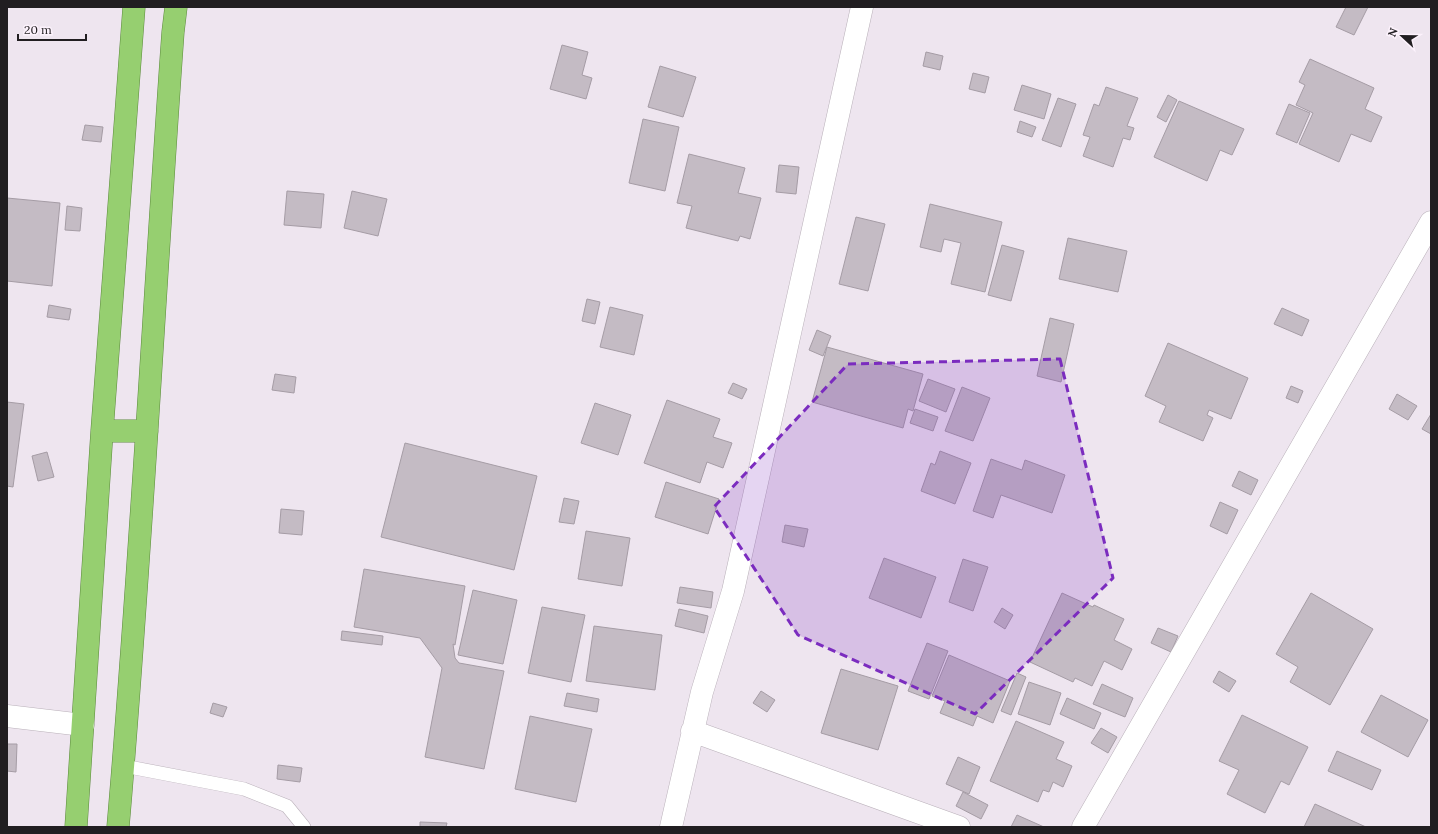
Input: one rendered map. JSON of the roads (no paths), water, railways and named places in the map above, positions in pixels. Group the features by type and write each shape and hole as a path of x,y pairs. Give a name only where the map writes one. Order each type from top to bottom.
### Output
{"highway":[{"path":"76,827 102,431 134,7"},
{"path":"118,827 124,766 147,431 172,32 176,7"},
{"path":"102,431 147,431"}],"street":[{"path":"671,827 702,692 733,591 862,7"},
{"path":"1084,827 1431,222"},
{"path":"7,716 83,725"},
{"path":"692,731 959,827"}],"lane":[{"path":"124,766 244,789 287,806 304,827"}]}
